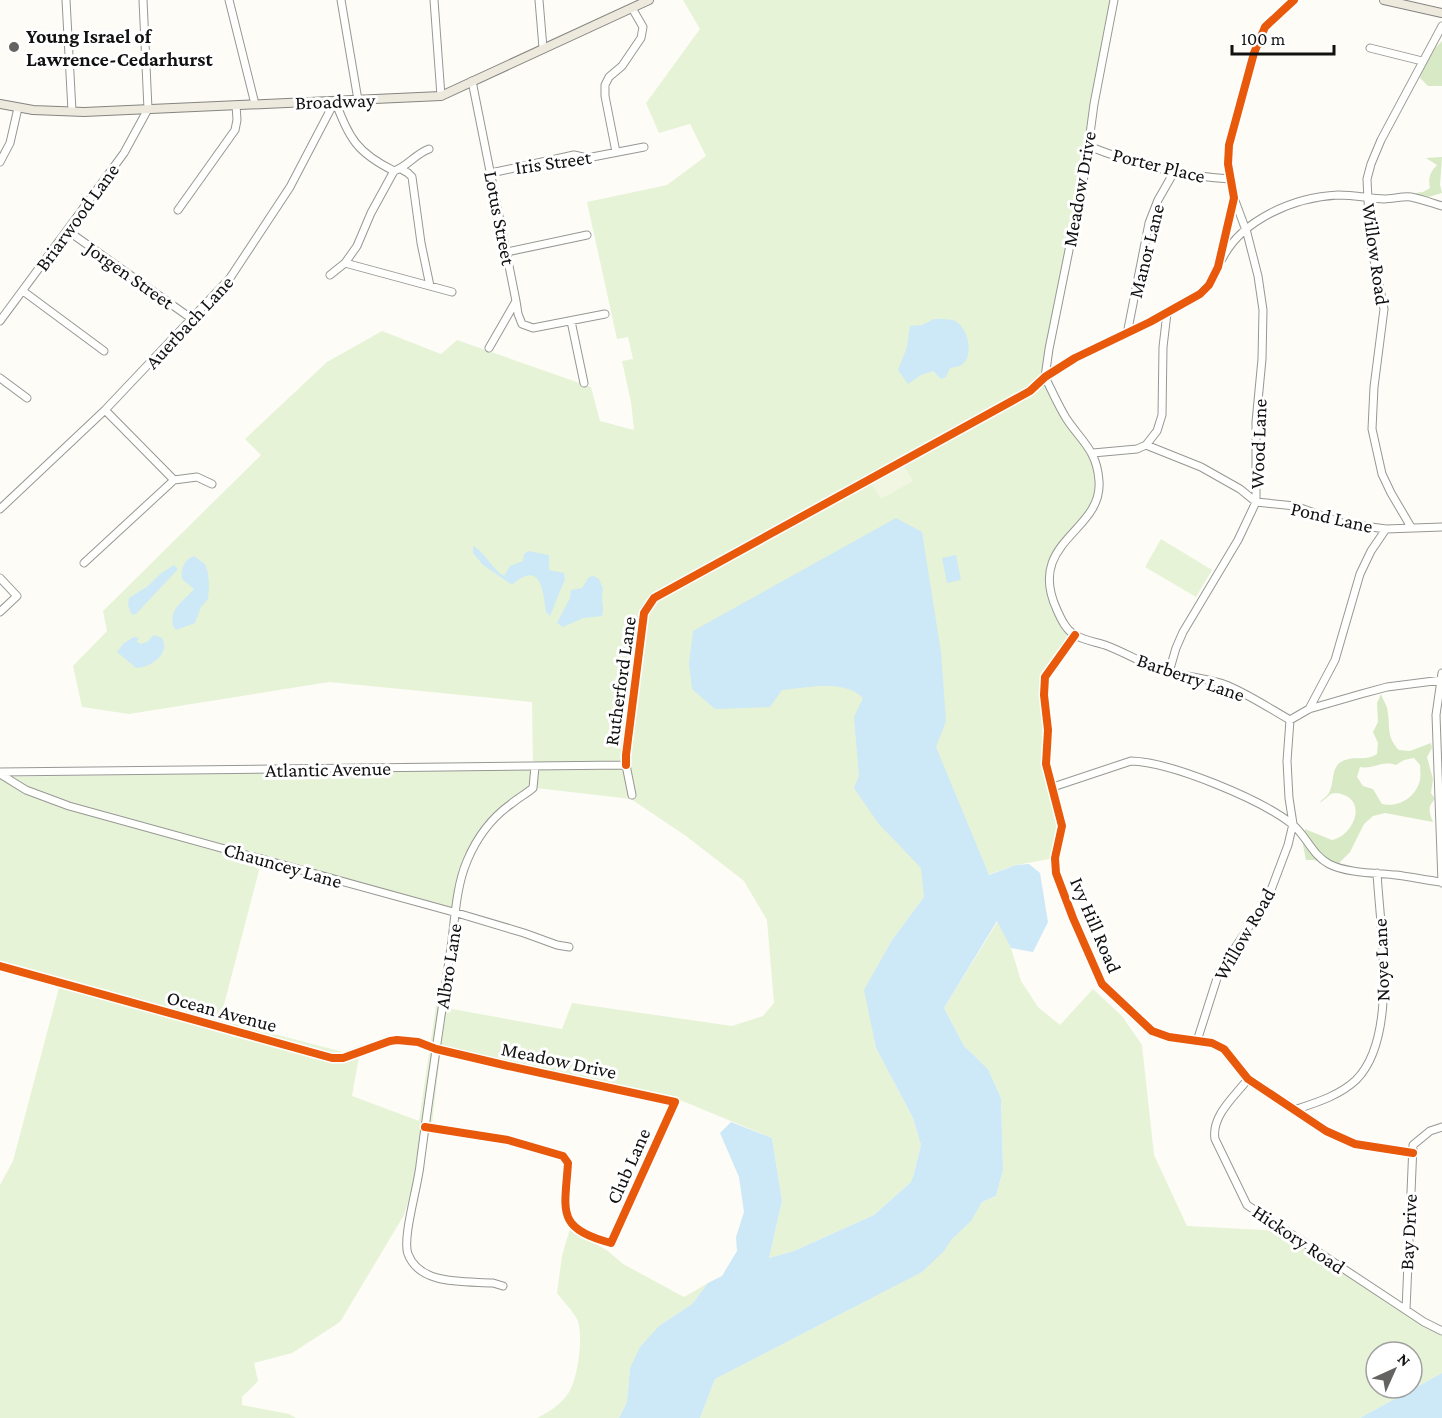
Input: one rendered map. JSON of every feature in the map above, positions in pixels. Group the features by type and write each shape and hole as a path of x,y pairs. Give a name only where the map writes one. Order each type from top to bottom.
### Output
{"main road":[{"name":"Broadway","path":"0,104 33,110 72,111 441,96 649,0"},
{"path":"1384,0 1442,13"}],"street":[{"path":"66,0 72,111"},
{"path":"143,0 148,109"},
{"path":"229,0 255,104"},
{"path":"341,0 358,100"},
{"path":"434,0 441,96"},
{"path":"539,0 543,48"},
{"name":"Meadow Drive","path":"1045,377 1114,0"},
{"name":"Wood Lane","path":"1169,672 1183,632 1238,540 1256,502 1256,422 1262,358 1263,310 1258,276 1230,180 1229,145 1254,53 1265,27 1294,0"},
{"path":"616,152 605,85 609,77 622,66 641,38 642,27 632,8"},
{"name":"Willow Road","path":"1411,527 1391,493 1383,474 1372,429 1374,387 1384,309 1370,240 1367,179 1381,140 1442,26"},
{"path":"1370,48 1422,61"},
{"name":"Lotus Street","path":"472,81 518,314 522,324 532,328 571,321"},
{"path":"335,101 354,142 368,157 397,170 408,172 412,177 421,243 430,286"},
{"name":"Auerbach Lane","path":"0,509 105,410 239,266 290,187 335,101"},
{"path":"178,210 235,130 236,105"},
{"path":"0,162 10,143 18,108"},
{"name":"Briarwood Lane","path":"0,321 123,153 148,109"},
{"name":"Porter Place","path":"1088,146 1123,159 1174,172 1230,180"},
{"name":"Iris Street","path":"491,173 574,155 587,158 644,147"},
{"path":"330,276 345,263 357,246 371,213 397,170 429,149"},
{"name":"Manor Lane","path":"1127,334 1149,223 1158,200 1174,172"},
{"path":"1075,635 1063,623 1054,605 1050,587 1050,569 1059,547 1096,502 1099,480 1093,453 1066,418 1045,377 1075,358 1127,334 1200,294 1209,285 1228,250 1246,230 1270,214 1300,202 1338,195 1385,199 1412,198 1442,206"},
{"path":"1218,267 1234,198"},
{"name":"Jorgen Street","path":"68,231 192,319"},
{"path":"507,252 587,235"},
{"path":"345,263 452,292"},
{"path":"23,291 104,351"},
{"path":"489,348 516,301"},
{"path":"1093,453 1146,445 1157,431 1162,415 1163,356 1167,313"},
{"path":"584,383 571,321 605,314"},
{"name":"Rutherford Lane","path":"626,765 640,635 644,613 650,602 665,590 1022,395 1045,377"},
{"path":"0,378 27,398"},
{"path":"105,410 174,480"},
{"path":"1146,445 1200,467 1240,489 1256,502"},
{"path":"84,563 174,480 197,477 212,484"},
{"name":"Pond Lane","path":"1256,502 1295,506 1342,523 1386,529 1442,527"},
{"path":"1309,709 1335,660 1360,574 1371,551 1386,529"},
{"path":"0,579 17,596 0,612"},
{"name":"Barberry Lane","path":"1075,635 1169,672 1203,678 1225,685 1290,720"},
{"name":"Ivy Hill Road","path":"1075,635 1049,670 1044,684 1048,730 1046,764 1062,826 1055,858 1056,873 1097,976 1117,1000 1152,1031 1169,1037 1212,1043 1224,1049 1248,1079 1326,1131 1355,1144 1413,1153"},
{"path":"1053,787 1123,762 1141,761 1173,769 1217,785 1256,803 1293,824 1316,854 1330,865 1442,883 1436,715 1442,678 1387,687 1309,709 1290,720"},
{"name":"Willow Road","path":"1197,1041 1219,972 1268,898 1277,877 1293,824 1288,770 1290,720"},
{"path":"626,765 632,795"},
{"name":"Atlantic Avenue","path":"0,773 626,765"},
{"name":"Albro Lane","path":"503,1286 431,1276 414,1265 405,1243 416,1193 456,906 466,864 477,839 497,815 533,788 535,766"},
{"name":"Chauncey Lane","path":"0,773 26,790 69,806 456,913 569,947"},
{"name":"Noye Lane","path":"1294,1110 1328,1098 1346,1088 1362,1073 1371,1057 1380,1024 1385,989 1377,873"},
{"name":"Ocean Avenue","path":"0,966 332,1058 343,1058 397,1040 418,1042 436,1049"},
{"name":"Meadow Drive","path":"436,1049 675,1102"},
{"name":"Hickory Road","path":"1248,1079 1219,1117 1214,1129 1215,1139 1246,1204 1406,1310 1442,1331"},
{"name":"Club Lane","path":"425,1127 508,1140 563,1156 568,1163 564,1206 566,1216 572,1225 586,1234 611,1243 675,1102"},
{"path":"1413,1153 1413,1145 1420,1138 1442,1126"},
{"name":"Bay Drive","path":"1406,1310 1413,1153"}],"green space":[{"path":"683,0 1112,0 1045,377 1084,440 1099,478 1098,494 1092,508 1060,549 1052,565 1049,583 1056,609 1075,635 1044,684 1048,775 1060,814 1055,858 1016,865 924,897 892,940 865,990 876,1048 913,1118 921,1145 913,1177 974,1215 982,1202 996,1196 1003,1170 1001,1098 988,1069 964,1046 944,1008 998,921 1011,948 1021,981 1038,1007 1060,1025 1093,989 1122,1016 1142,1045 1154,1155 1187,1226 1283,1231 1442,1332 1442,1373 1424,1383 1424,1340 1364,1340 1364,1400 1393,1400 1360,1418 700,1418 715,1379 908,1279 971,1221 911,1182 874,1215 794,1251 769,1258 782,1201 772,1138 680,1100 441,1048 432,1123 404,1215 340,1322 292,1353 254,1363 258,1381 242,1397 242,1405 289,1414 296,1418 0,1418 0,1185 13,1161 61,980 0,963 0,777 533,768 532,702 329,682 129,714 82,707 73,666 107,631 103,611 261,455 245,439 327,362 382,331 441,354 457,340 591,387 600,421 634,430 631,402 622,361 633,359 628,337 617,339 587,202 667,185 706,156 690,124 659,133 646,103 700,29","holes":["536,788 631,799 686,836 744,881 767,920 774,1003 763,1016 732,1026 572,1003 562,1029 436,1006 419,1121 352,1096 361,1045 343,1052 220,1020 262,859 455,910 464,864 472,841 485,822 509,803"]},
{"path":"1442,41 1442,86 1428,86 1420,78 1421,72 1434,49"},
{"path":"1442,157 1440,185 1442,193 1425,198 1415,193 1430,188 1430,175 1437,165 1426,158"},
{"path":"904,466 913,481 881,499 872,485"},
{"path":"1161,539 1212,570 1196,597 1145,567"},
{"path":"1381,694 1387,708 1390,735 1399,750 1410,751 1431,743 1432,748 1427,757 1433,779 1431,793 1435,799 1429,810 1433,822 1385,813 1373,816 1364,824 1350,852 1338,864 1326,865 1314,860 1306,860 1303,845 1305,829 1332,840 1346,833 1351,826 1356,812 1351,799 1333,793 1319,803 1329,793 1335,770 1340,762 1377,754 1378,743 1373,732 1378,722 1377,703","holes":["1414,758 1420,765 1420,780 1415,791 1406,800 1395,804 1382,804 1373,789 1363,786 1357,777 1360,767 1396,765"]},
{"path":"571,1225 585,1238 608,1251 623,1264 684,1297 708,1283 692,1304 659,1326 630,1368 627,1402 619,1418 537,1418 566,1397 572,1386 577,1367 580,1345 579,1326 575,1316 557,1293 562,1256"}],"water":[{"path":"934,319 953,320 962,327 968,339 967,358 961,365 950,368 946,377 941,379 933,371 921,375 908,384 898,370 907,347 910,326 922,325"},
{"path":"896,518 922,532 941,652 946,721 936,747 989,875 1016,865 1029,864 1040,873 1048,922 1033,952 1011,948 997,921 944,1008 964,1046 988,1069 1001,1098 1003,1170 996,1196 982,1202 971,1221 922,1272 715,1379 700,1418 619,1418 627,1402 630,1368 640,1347 659,1326 692,1304 708,1283 722,1276 737,1251 736,1237 744,1212 739,1177 720,1133 731,1122 772,1138 782,1201 769,1258 794,1251 874,1215 911,1182 913,1177 921,1145 913,1118 876,1048 864,990 892,940 924,897 921,868 878,823 854,788 859,776 854,717 863,698 846,688 825,686 782,690 770,707 715,709 692,689 689,663 693,631"},
{"path":"473,546 504,576 510,566 523,561 524,554 528,551 549,555 549,570 564,573 565,579 550,616 546,612 542,587 535,577 529,575 512,585 483,565 473,553"},
{"path":"956,555 961,580 947,583 942,558"},
{"path":"194,556 205,564 208,573 208,599 201,607 195,623 176,630 173,626 173,614 194,589 182,579 183,568 188,559"},
{"path":"174,565 178,569 136,614 132,615 128,606 129,598"},
{"path":"594,576 599,579 603,589 602,616 583,618 563,627 557,623 570,598 571,590 582,588 589,577"},
{"path":"154,635 162,638 164,649 158,659 147,666 136,668 117,652 124,643 134,637 139,638 137,641 140,644 147,642"},
{"path":"1442,1373 1442,1418 1360,1418 1393,1400 1424,1400 1424,1383"}],"cycle path":[{"path":"626,765 644,613 654,598 1030,391 1045,377 1075,358 1150,322 1200,294 1209,285 1218,267 1234,198 1228,164 1229,145 1254,53 1265,27 1294,0"},
{"path":"1075,635 1045,677 1044,695 1048,730 1046,764 1062,826 1055,858 1056,873 1102,984 1152,1031 1169,1037 1212,1043 1224,1049 1248,1079 1326,1131 1355,1144 1413,1153"},
{"path":"0,966 332,1058 343,1058 390,1041 418,1042 436,1049 508,1066 675,1102 611,1243 580,1231 567,1215 568,1163 563,1156 508,1140 425,1127"}],"place":[{"name":"Young Israel of Lawrence-Cedarhurst","path":"14,47"}]}
